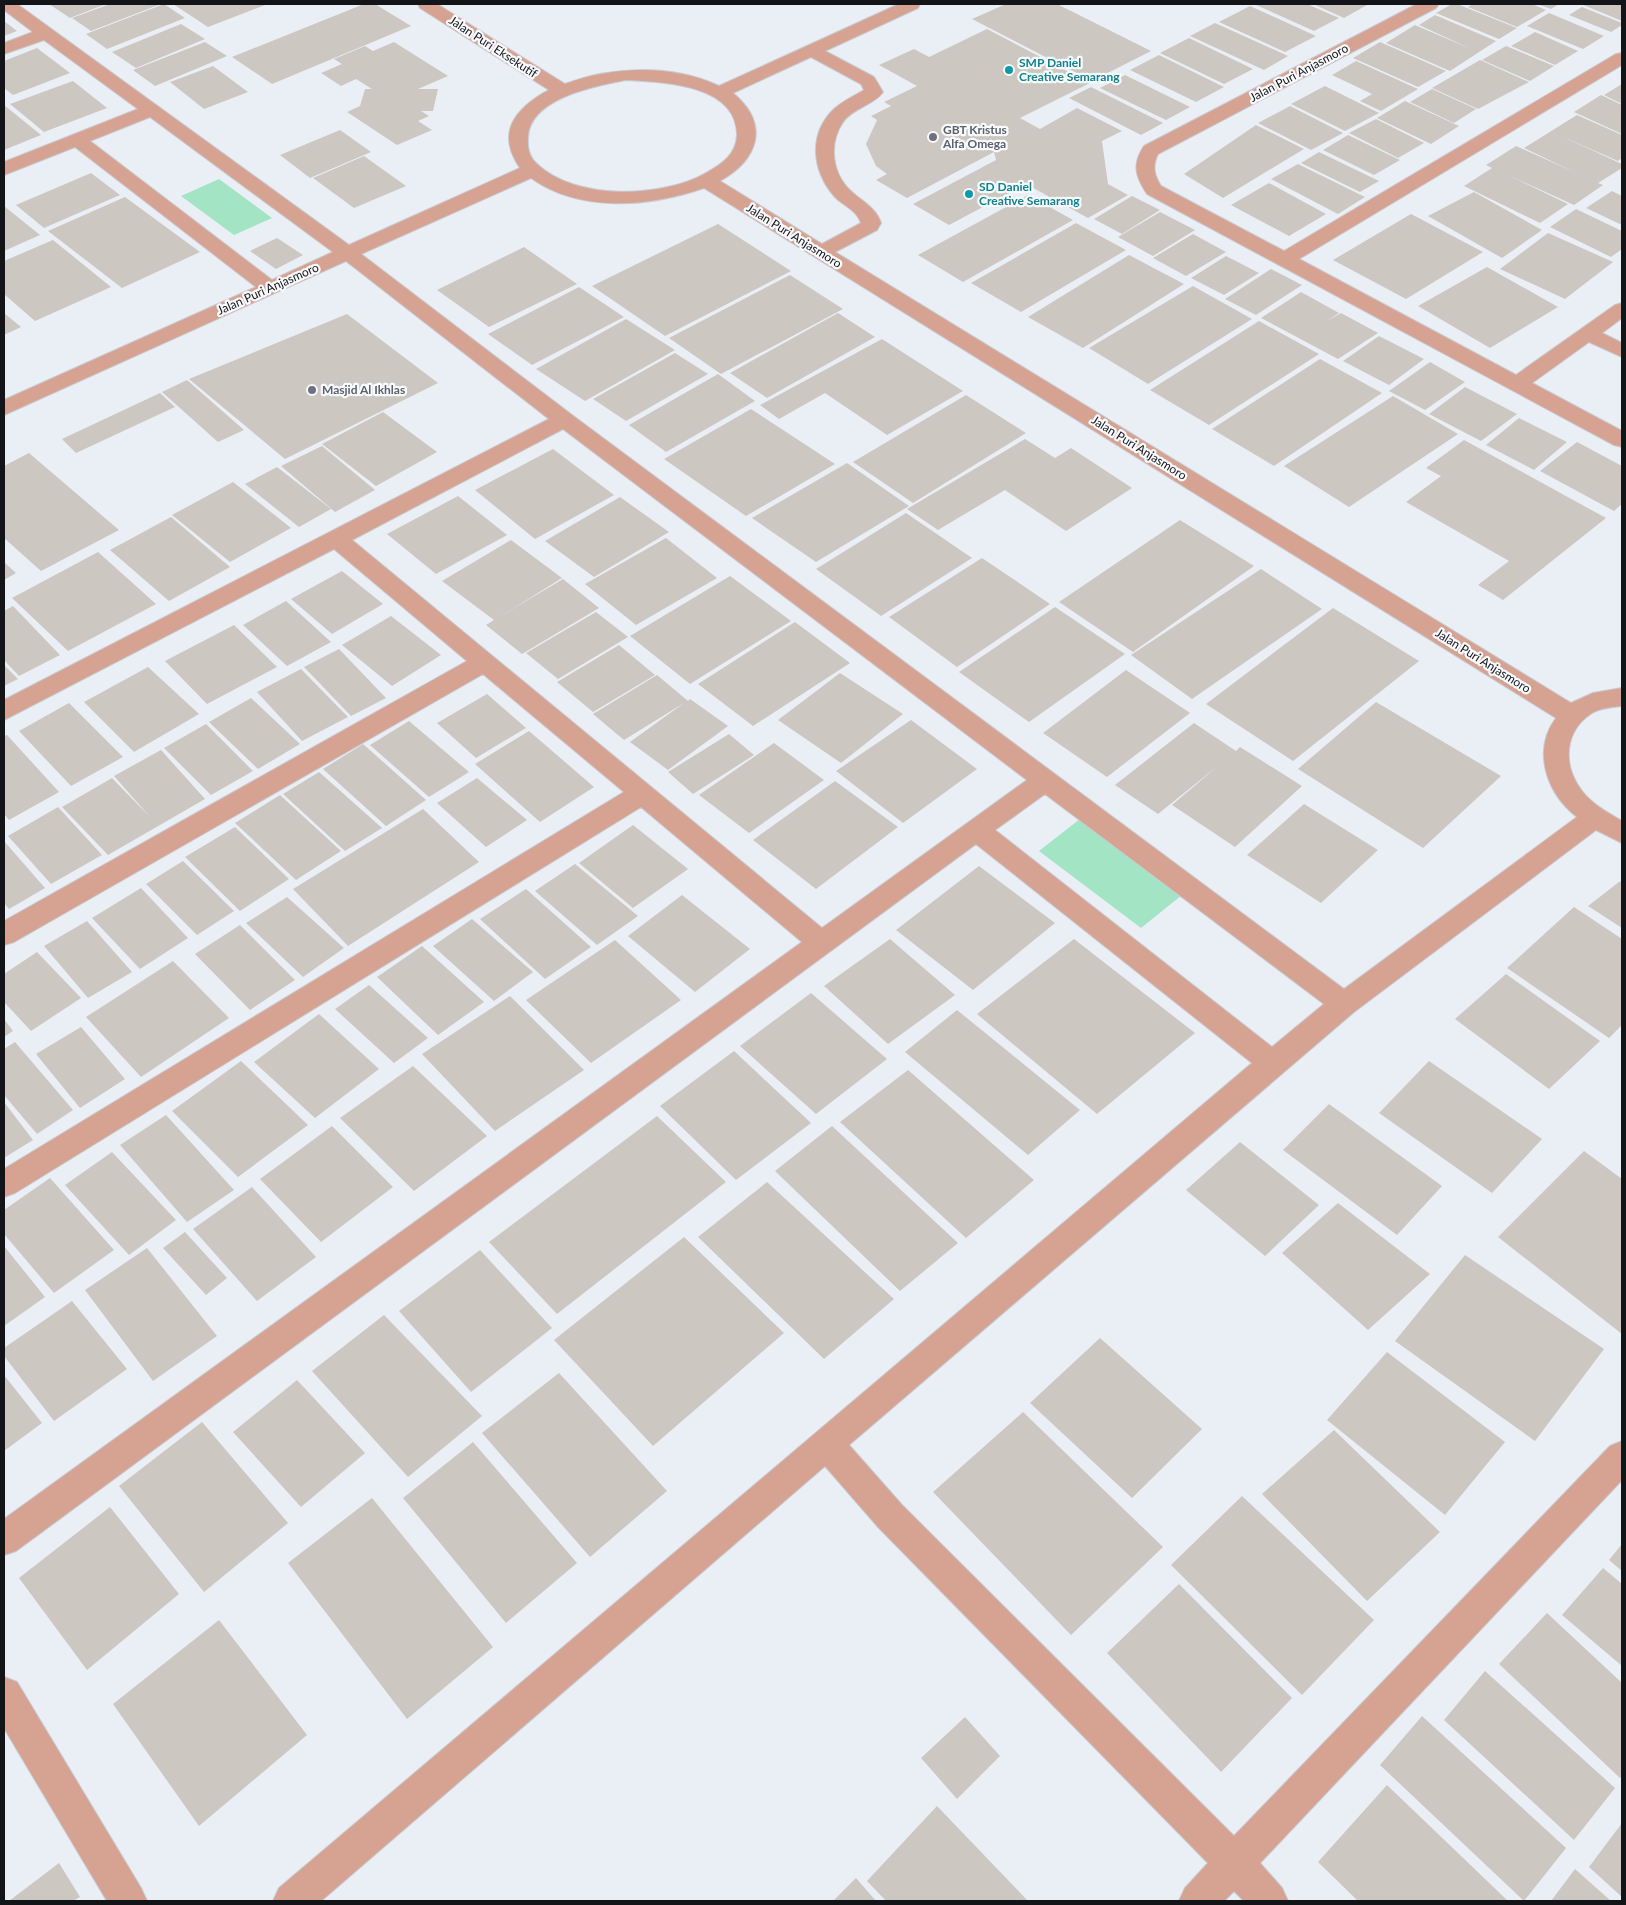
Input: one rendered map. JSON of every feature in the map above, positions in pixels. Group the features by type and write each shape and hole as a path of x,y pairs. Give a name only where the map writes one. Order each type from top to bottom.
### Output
{"street":[{"path":"6,4 347,253 564,420 1344,1004"},
{"name":"Jalan Puri Eksekutif","path":"426,4 561,90"},
{"path":"719,93 912,4"},
{"name":"Jalan Puri Anjasmoro","path":"1430,4 1151,150 1148,154 1144,170 1145,177 1154,190 1622,440"},
{"path":"4,49 46,33"},
{"path":"811,50 868,81 874,92 839,114 824,138 825,168 842,193 866,213 871,223 870,226 821,252"},
{"path":"1284,260 1622,58"},
{"path":"634,76 660,76 692,82 719,93 739,108 748,127 746,146 731,165 706,181 672,193 633,198 613,197 594,195 559,186 532,170 520,155 517,137 523,120 539,104 561,90 592,80 634,76"},
{"path":"4,169 152,110"},
{"path":"77,140 270,288"},
{"name":"Jalan Puri Anjasmoro","path":"4,408 532,170"},
{"name":"Jalan Puri Anjasmoro","path":"706,181 1571,715"},
{"path":"1517,384 1622,309"},
{"path":"1588,334 1622,351"},
{"path":"4,711 564,420"},
{"path":"336,538 822,943"},
{"path":"4,934 484,662"},
{"path":"1622,697 1590,704 1571,715 1558,732 1554,753 1558,775 1573,798 1595,817 1622,832"},
{"path":"4,1539 978,831 1045,780"},
{"path":"4,1184 643,793"},
{"path":"292,1901 1272,1063 1344,1004 1595,817"},
{"path":"978,831 1272,1063"},
{"path":"827,1444 890,1516 1234,1862 1269,1901"},
{"path":"1198,1901 1622,1457"},
{"path":"4,1695 128,1901"}],"green space":[{"path":"219,179 272,218 234,235 181,196"},
{"path":"1080,819 1182,895 1141,928 1039,851"}],"building":[{"path":"49,4 106,4 70,18"},
{"path":"110,4 161,4 91,31 72,18"},
{"path":"164,4 185,18 107,49 86,34"},
{"path":"173,4 268,4 208,27"},
{"path":"364,4 375,4 411,26 272,84 232,57"},
{"path":"1006,4 1057,4 1151,51 1092,81 972,19"},
{"path":"1254,4 1307,4 1339,18 1314,31"},
{"path":"1313,4 1364,4 1367,5 1344,18"},
{"path":"1452,4 1457,4 1517,28 1499,39 1436,13"},
{"path":"1473,4 1532,4 1546,10 1517,27 1468,7"},
{"path":"1537,4 1559,4 1551,9"},
{"path":"1581,4 1622,4 1622,21"},
{"path":"1250,6 1316,36 1285,52 1219,22"},
{"path":"1582,7 1622,23 1622,25 1611,32 1569,15"},
{"path":"1549,13 1604,36 1583,49 1527,26"},
{"path":"1435,15 1496,41 1450,71 1386,43 1415,25 1471,49 1419,25"},
{"path":"4,21 17,31 4,36"},
{"path":"1215,23 1288,56 1264,70 1190,36"},
{"path":"181,24 205,39 136,68 112,52"},
{"path":"987,29 1090,83 1020,118 1040,129 1077,108 1122,131 1102,141 1108,184 1128,195 1088,218 1026,184 949,225 913,204 996,160 994,152 907,198 876,180 887,174 876,166 866,144 877,120 871,116 891,106 884,102 917,86 879,65 914,49 929,57"},
{"path":"1535,32 1578,51 1555,65 1511,46"},
{"path":"1189,38 1253,69 1224,84 1160,53"},
{"path":"205,42 227,56 155,86 133,70"},
{"path":"394,42 448,76 418,89 438,89 433,111 421,111 429,116 418,121 432,130 397,145 347,112 360,106 365,89 372,89 356,79 341,86 321,73 342,64 334,59 365,46 373,51"},
{"path":"1380,42 1446,71 1418,87 1353,58"},
{"path":"1506,46 1554,66 1530,81 1482,60"},
{"path":"37,48 70,73 13,95 4,88 4,61"},
{"path":"1159,55 1224,87 1196,102 1130,70"},
{"path":"1480,60 1529,82 1478,109 1432,88"},
{"path":"1356,61 1418,89 1381,111 1360,101 1372,94 1332,75"},
{"path":"213,66 248,92 204,109 170,82"},
{"path":"1125,75 1190,107 1166,120 1100,88"},
{"path":"73,81 107,108 44,132 10,104"},
{"path":"1622,84 1622,104 1604,95"},
{"path":"1325,86 1379,113 1345,131 1291,104"},
{"path":"1091,87 1163,123 1141,135 1069,98"},
{"path":"1432,89 1476,109 1454,123 1410,102"},
{"path":"1601,95 1622,105 1622,134 1574,112"},
{"path":"1405,101 1459,126 1431,144 1377,118"},
{"path":"4,105 41,135 4,150"},
{"path":"1290,106 1343,133 1311,150 1258,123"},
{"path":"1577,115 1622,135 1622,158 1618,161 1561,136 1622,164 1622,168 1598,183 1603,185 1574,205 1508,175 1568,204 1540,223 1464,186 1492,168 1486,165 1516,146 1574,172 1524,148"},
{"path":"1376,119 1424,143 1398,158 1349,133"},
{"path":"1256,125 1304,149 1223,198 1184,174"},
{"path":"340,130 371,152 310,178 280,155"},
{"path":"1348,135 1400,160 1374,175 1323,150"},
{"path":"1319,152 1379,181 1360,192 1301,163"},
{"path":"364,156 406,186 354,208 313,178"},
{"path":"1298,164 1365,197 1338,214 1271,179"},
{"path":"91,173 120,195 44,228 16,205"},
{"path":"1269,183 1326,214 1289,236 1231,205"},
{"path":"1612,191 1622,196 1622,225 1586,208"},
{"path":"1474,192 1542,230 1502,258 1428,216"},
{"path":"1028,195 1073,220 963,282 918,255"},
{"path":"1132,196 1160,210 1122,234 1094,219"},
{"path":"125,197 200,252 122,288 48,231"},
{"path":"4,206 40,235 4,251"},
{"path":"1576,209 1622,231 1622,249 1611,257 1550,227"},
{"path":"1160,212 1195,230 1153,256 1118,237"},
{"path":"1411,214 1483,252 1406,299 1333,260"},
{"path":"1076,223 1126,250 1021,312 971,283"},
{"path":"718,224 791,271 665,336 592,286"},
{"path":"1548,233 1613,262 1565,299 1500,269"},
{"path":"1193,234 1226,252 1186,276 1153,258"},
{"path":"277,238 303,255 276,269 250,251"},
{"path":"53,240 111,287 35,321 4,294 4,261"},
{"path":"524,247 577,284 489,327 437,290"},
{"path":"1129,255 1184,284 1083,348 1028,317"},
{"path":"1226,256 1259,273 1224,295 1191,278"},
{"path":"1487,267 1558,307 1490,348 1418,306"},
{"path":"1271,269 1302,285 1256,315 1225,299"},
{"path":"790,275 843,309 721,374 669,338"},
{"path":"1193,286 1252,319 1148,384 1089,348"},
{"path":"579,287 624,317 532,365 488,334"},
{"path":"1301,292 1339,313 1327,321 1341,313 1378,333 1338,359 1261,318"},
{"path":"4,313 21,327 4,335"},
{"path":"838,313 875,337 767,398 730,373"},
{"name":"Masjid Al Ikhlas","path":"347,314 438,383 285,459 189,379"},
{"path":"626,319 675,350 585,401 536,369"},
{"path":"1259,321 1319,354 1209,425 1150,390"},
{"path":"1379,336 1424,359 1389,385 1343,361"},
{"path":"882,339 963,391 887,435 825,393 779,419 760,405"},
{"path":"675,353 708,374 626,421 593,399"},
{"path":"1320,359 1382,393 1274,466 1212,429"},
{"path":"1430,362 1465,382 1425,410 1389,391"},
{"path":"718,374 755,401 666,452 629,425"},
{"path":"187,380 244,430 218,442 162,392"},
{"path":"1465,387 1517,414 1481,441 1429,414"},
{"path":"160,393 175,407 76,453 62,439"},
{"path":"966,395 1026,433 913,503 853,462"},
{"path":"1393,396 1458,434 1349,507 1284,466"},
{"path":"751,409 835,464 746,516 664,459"},
{"path":"383,412 437,452 376,486 322,444"},
{"path":"1519,418 1567,442 1534,470 1486,445"},
{"path":"1025,439 1055,458 1071,448 1132,488 1066,531 1005,490 938,530 907,509"},
{"path":"1464,440 1606,518 1503,600 1478,585 1509,561 1406,502 1441,476 1426,468"},
{"path":"1577,442 1622,466 1622,504 1614,511 1540,471"},
{"path":"322,446 375,490 335,512 281,466"},
{"path":"553,449 614,495 535,539 475,490"},
{"path":"29,453 119,530 41,571 4,538 4,466"},
{"path":"847,463 909,506 816,562 752,518"},
{"path":"277,467 331,509 299,527 245,484"},
{"path":"233,482 291,528 230,562 172,515"},
{"path":"458,496 507,535 436,574 387,534"},
{"path":"620,497 669,532 594,577 545,541"},
{"path":"906,513 972,558 881,616 816,569"},
{"path":"171,517 230,567 169,601 110,550"},
{"path":"1180,520 1254,566 1133,652 1059,602"},
{"path":"666,538 717,578 636,625 585,584"},
{"path":"511,540 562,578 501,616 563,579 599,608 522,654 486,625 494,620 442,581"},
{"path":"98,552 156,604 68,651 12,598"},
{"path":"982,558 1050,604 957,667 889,617"},
{"path":"4,562 16,573 4,580"},
{"path":"1261,569 1322,609 1192,699 1131,655"},
{"path":"342,571 383,604 332,634 291,599"},
{"path":"730,576 791,621 690,684 630,636"},
{"path":"286,601 331,642 287,666 243,625"},
{"path":"13,606 60,655 19,676 4,660 4,611"},
{"path":"1055,607 1125,654 1029,722 959,672"},
{"path":"1333,608 1419,661 1293,761 1206,704"},
{"path":"596,612 628,637 558,679 526,653"},
{"path":"391,616 441,655 392,686 342,645"},
{"path":"795,622 850,663 753,726 698,684"},
{"path":"234,625 277,667 207,704 165,661"},
{"path":"619,645 655,675 593,712 557,682"},
{"path":"339,649 386,698 351,716 304,667"},
{"path":"4,665 18,679 4,686"},
{"path":"148,667 199,714 134,752 84,702"},
{"path":"301,669 348,717 302,741 257,692"},
{"path":"1126,670 1190,713 1107,777 1043,733"},
{"path":"840,673 903,714 841,763 778,720"},
{"path":"657,675 688,701 690,699 728,726 668,770 630,742 684,703 624,740 593,714"},
{"path":"487,694 526,728 476,758 437,723"},
{"path":"251,698 300,744 258,769 209,722"},
{"path":"1376,702 1501,776 1423,848 1298,769"},
{"path":"69,703 123,757 71,786 19,731"},
{"path":"911,720 977,769 903,823 836,771"},
{"path":"409,721 469,772 429,797 370,745"},
{"path":"1194,723 1236,751 1240,747 1302,786 1235,847 1172,805 1219,765 1158,814 1115,785"},
{"path":"206,724 253,771 211,795 164,748"},
{"path":"529,731 594,787 540,822 475,764"},
{"path":"729,734 754,755 693,794 668,772"},
{"path":"7,735 59,792 9,820 4,814 4,736"},
{"path":"774,743 824,780 749,833 699,795"},
{"path":"363,744 426,800 386,826 323,769"},
{"path":"161,750 205,799 108,855 62,807 112,778 150,817 114,776"},
{"path":"319,772 382,828 345,851 283,794"},
{"path":"477,778 527,820 486,847 437,803"},
{"path":"835,781 898,827 816,889 753,840"},
{"path":"280,795 341,851 296,880 235,823"},
{"path":"1304,804 1378,850 1321,903 1247,855"},
{"path":"58,807 102,855 51,884 8,836"},
{"path":"423,809 479,862 348,946 293,889"},
{"path":"633,825 688,869 633,908 579,863"},
{"path":"235,827 289,879 240,911 185,857"},
{"path":"4,841 45,888 9,909 4,903"},
{"path":"183,861 234,911 197,935 146,884"},
{"path":"575,864 638,916 597,945 535,891"},
{"path":"979,866 1055,923 973,990 896,930"},
{"path":"1622,881 1622,928 1588,906"},
{"path":"141,888 188,938 140,969 92,918"},
{"path":"526,889 591,947 545,979 480,919"},
{"path":"682,895 750,949 695,992 628,936"},
{"path":"287,897 344,948 303,977 246,923"},
{"path":"1574,907 1622,939 1622,1025 1609,1038 1507,968"},
{"path":"472,919 533,972 494,1001 433,946"},
{"path":"87,921 132,972 88,998 44,946"},
{"path":"240,925 295,980 250,1010 195,954"},
{"path":"890,939 955,995 888,1044 824,986"},
{"path":"1074,939 1195,1033 1097,1114 977,1014"},
{"path":"615,940 681,1000 591,1063 526,1000"},
{"path":"422,946 484,1002 438,1035 377,977"},
{"path":"37,952 81,998 31,1031 4,1002 4,974"},
{"path":"173,961 229,1018 141,1077 86,1017"},
{"path":"1506,974 1600,1041 1549,1089 1455,1019"},
{"path":"369,985 428,1038 394,1063 335,1009"},
{"path":"811,993 887,1059 816,1114 740,1046"},
{"path":"510,996 584,1070 495,1131 422,1054"},
{"path":"957,1010 1080,1110 1028,1155 905,1052"},
{"path":"319,1014 379,1069 315,1118 254,1062"},
{"path":"4,1019 13,1031 4,1037"},
{"path":"81,1027 125,1079 80,1108 36,1054"},
{"path":"15,1042 73,1110 37,1134 4,1095 4,1049"},
{"path":"734,1051 811,1123 736,1180 660,1106"},
{"path":"241,1061 308,1125 238,1177 172,1111"},
{"path":"1429,1061 1542,1139 1492,1193 1379,1113"},
{"path":"413,1066 487,1136 414,1191 340,1118"},
{"path":"908,1070 1034,1180 966,1238 840,1122"},
{"path":"4,1102 33,1140 4,1158"},
{"path":"1329,1104 1442,1186 1397,1235 1283,1150"},
{"path":"166,1115 234,1190 187,1222 120,1145"},
{"path":"657,1116 726,1182 557,1314 489,1242"},
{"path":"332,1126 393,1187 321,1242 260,1179"},
{"path":"832,1126 958,1243 900,1291 775,1171"},
{"path":"1240,1142 1319,1205 1265,1256 1186,1190"},
{"path":"1584,1151 1622,1179 1622,1334 1498,1237"},
{"path":"112,1152 176,1220 129,1255 65,1185"},
{"path":"50,1178 114,1250 54,1293 4,1234 4,1210"},
{"path":"767,1182 894,1299 824,1359 698,1237"},
{"path":"252,1187 316,1257 257,1301 193,1229"},
{"path":"1338,1203 1430,1274 1368,1330 1282,1253"},
{"path":"185,1232 227,1278 206,1295 163,1248"},
{"path":"684,1237 784,1333 653,1446 554,1340"},
{"path":"4,1246 45,1297 4,1326"},
{"path":"147,1248 217,1336 153,1381 85,1290"},
{"path":"480,1250 552,1328 471,1392 399,1311"},
{"path":"1465,1255 1604,1349 1535,1441 1395,1341"},
{"path":"72,1301 127,1369 54,1421 4,1356 4,1348"},
{"path":"384,1315 482,1416 408,1477 312,1371"},
{"path":"1100,1338 1202,1429 1132,1498 1030,1403"},
{"path":"1387,1352 1505,1442 1445,1515 1327,1420"},
{"path":"559,1373 667,1491 590,1557 482,1433"},
{"path":"4,1375 42,1423 4,1451"},
{"path":"297,1380 365,1453 301,1507 233,1432"},
{"path":"1023,1412 1163,1547 1071,1635 933,1492"},
{"path":"202,1422 288,1523 204,1592 119,1486"},
{"path":"1334,1430 1440,1532 1367,1601 1262,1494"},
{"path":"473,1442 577,1563 506,1623 403,1498"},
{"path":"1242,1496 1374,1620 1302,1695 1171,1565"},
{"path":"372,1498 493,1647 407,1719 288,1563"},
{"path":"110,1507 179,1594 87,1670 19,1578"},
{"path":"1622,1544 1622,1571 1609,1560"},
{"path":"1603,1568 1622,1584 1622,1666 1562,1615"},
{"path":"1179,1584 1292,1698 1221,1772 1107,1653"},
{"path":"1547,1613 1622,1683 1622,1776 1620,1778 1499,1664"},
{"path":"219,1620 307,1735 199,1826 113,1704"},
{"path":"1485,1671 1615,1788 1574,1840 1444,1720"},
{"path":"1422,1716 1566,1848 1524,1901 1380,1765"},
{"path":"965,1717 1000,1756 957,1799 921,1758"},
{"path":"1387,1785 1508,1901 1358,1901 1318,1862"},
{"path":"937,1806 1028,1901 886,1901 867,1881"},
{"path":"1622,1823 1622,1897 1589,1867"},
{"path":"59,1863 80,1897 73,1901 9,1901"},
{"path":"1575,1869 1611,1901 1551,1901"},
{"path":"856,1878 876,1901 833,1901"}],"place":[{"name":"SMP Daniel Creative Semarang","path":"1009,70"},
{"name":"GBT Kristus Alfa Omega","path":"933,137"},
{"name":"SD Daniel Creative Semarang","path":"969,194"},
{"name":"Masjid Al Ikhlas","path":"312,390"}]}
